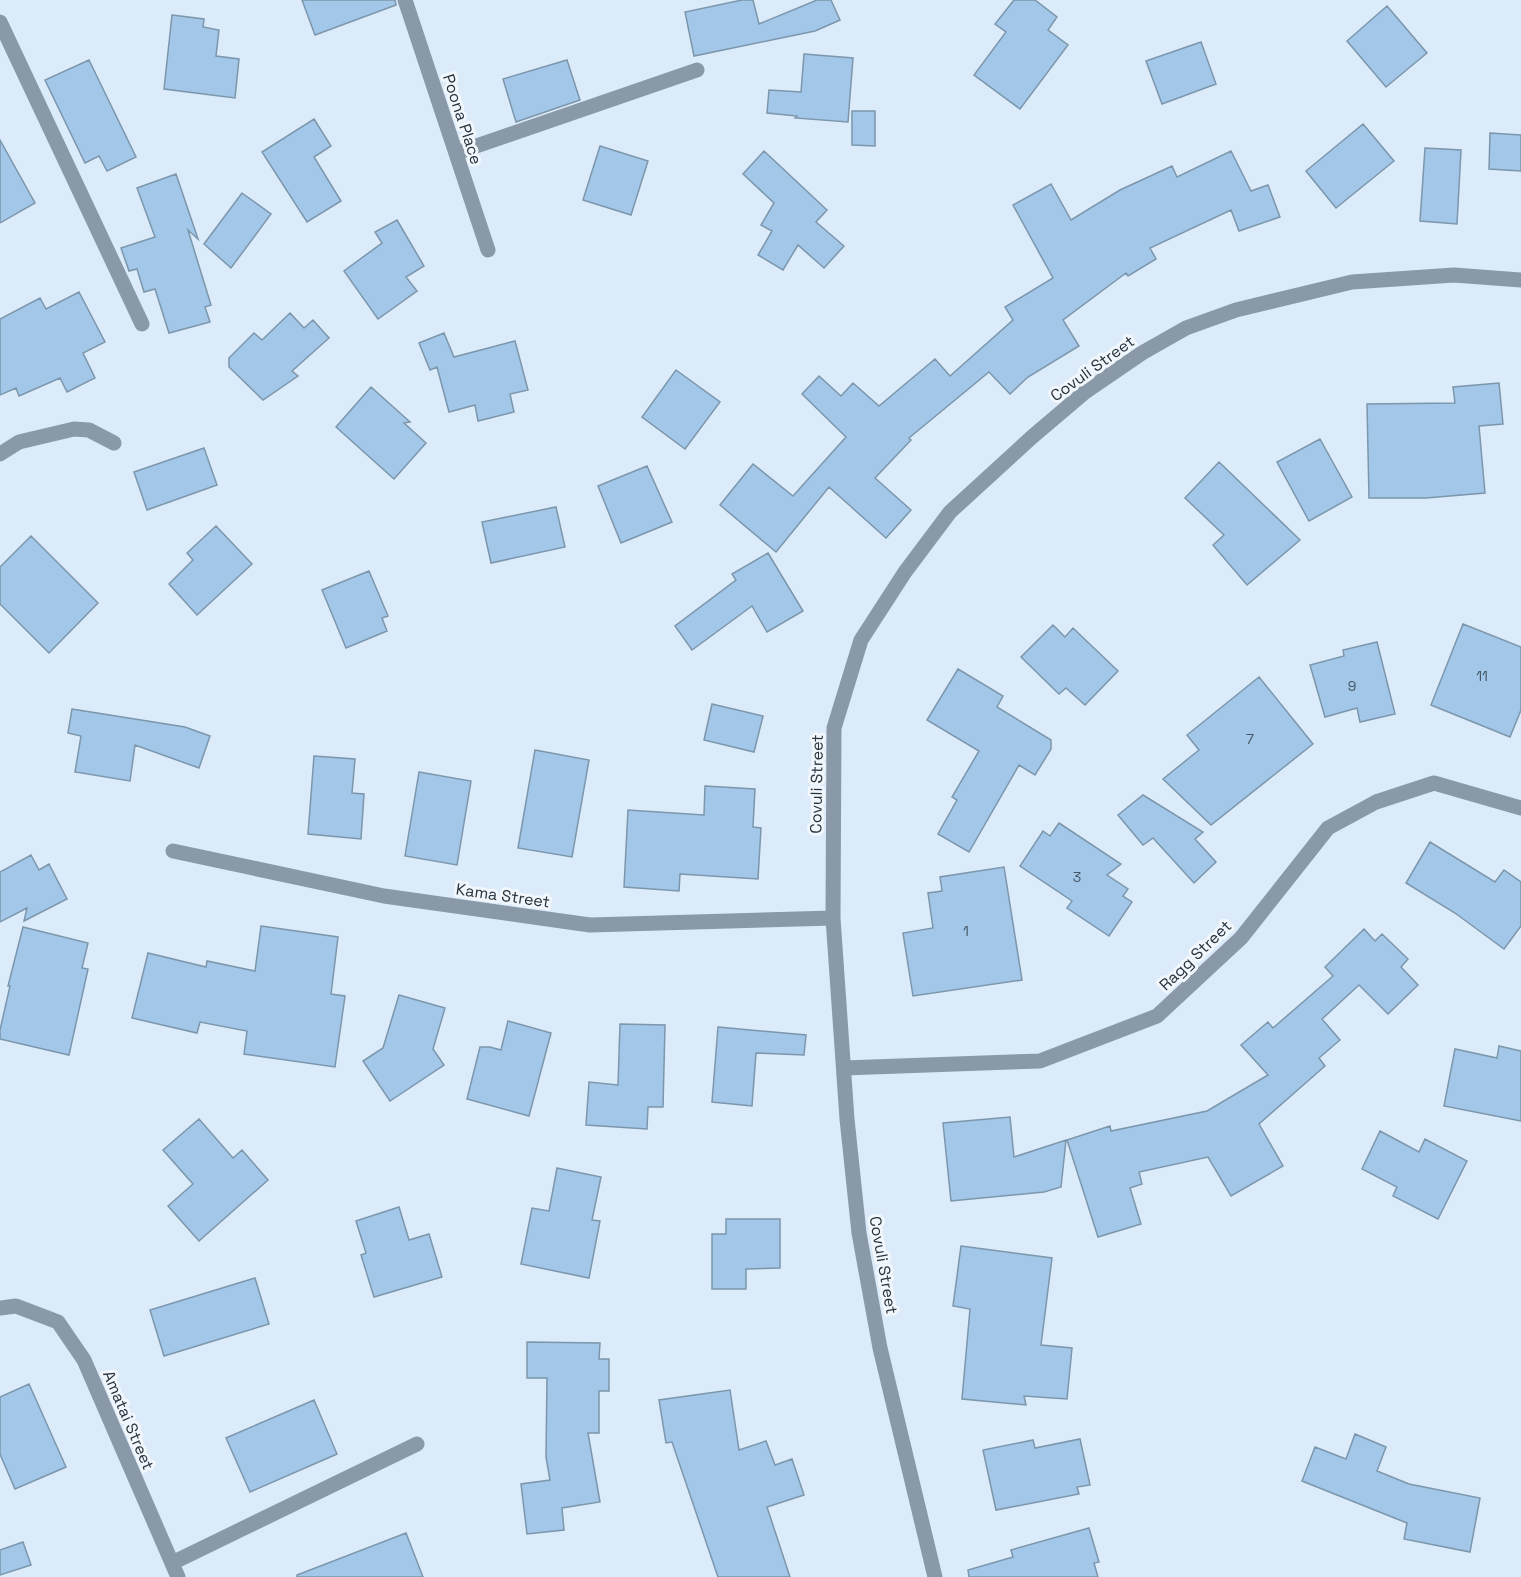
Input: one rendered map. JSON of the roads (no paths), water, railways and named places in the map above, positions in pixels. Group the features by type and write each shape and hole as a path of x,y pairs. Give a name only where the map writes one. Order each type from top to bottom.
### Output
{"street":[{"name":"Poona Place","path":"405,0 488,250"},
{"path":"0,22 142,324"},
{"path":"456,153 697,70"},
{"name":"Covuli Street","path":"935,1577 880,1348 859,1233 847,1119 833,918 834,728 861,640 905,572 950,512 1085,392 1142,353 1186,328 1236,309 1352,282 1454,275 1521,280"},
{"path":"0,454 19,442 74,429 89,430 114,443"},
{"name":"Ragg Street","path":"844,1068 1040,1061 1051,1057 1157,1016 1241,938 1328,828 1376,802 1434,783 1521,808"},
{"name":"Kama Street","path":"173,850 384,896 590,926 833,918"},
{"name":"Amatai Street","path":"0,1308 16,1306 58,1322 84,1360 175,1570"},
{"path":"175,1570 417,1444"}]}
